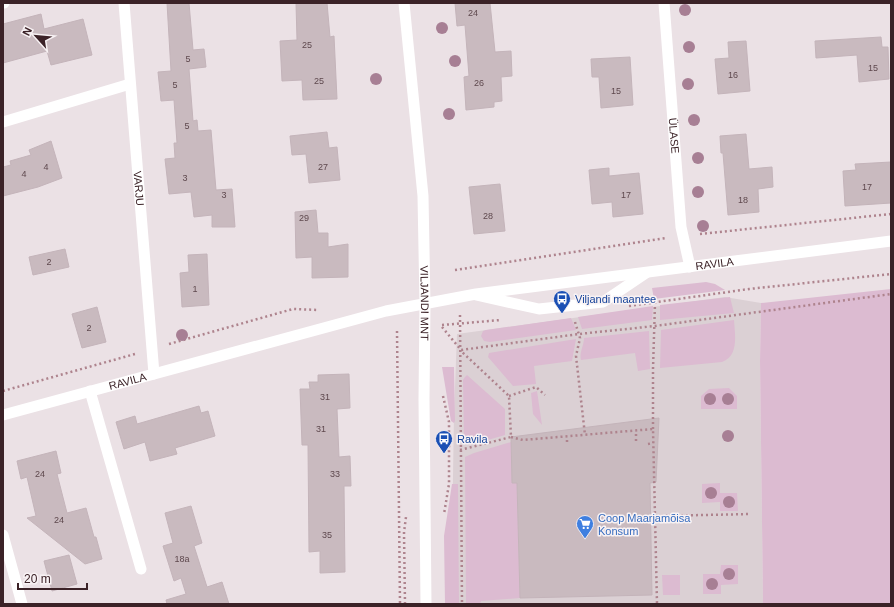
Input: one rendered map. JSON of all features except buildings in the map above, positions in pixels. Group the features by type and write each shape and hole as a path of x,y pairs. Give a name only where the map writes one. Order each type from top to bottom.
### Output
{"street":[{"name":"VARJU","path":"124,3 154,374"},
{"name":"VILJANDI MNT","path":"404,3 423,196 425,304 424,399 426,604"},
{"name":"ÜLASE","path":"664,3 681,227 690,267"},
{"path":"3,122 130,84"},
{"name":"RAVILA","path":"3,415 386,311 476,294 891,242"},
{"path":"476,294 539,309 603,302 646,273"},
{"path":"90,391 141,569"},
{"path":"3,535 22,604"}],"path":[{"path":"625,307 749,289 891,274"},
{"path":"461,350 579,334 655,326 891,294"},
{"path":"655,303 653,369 653,482 656,516 657,604"},
{"path":"460,311 462,604"},
{"path":"507,319 441,325 461,350 509,396 511,437"},
{"path":"574,320 580,338 576,356 585,435"},
{"path":"397,331 400,604"},
{"path":"509,396 536,387 545,395"},
{"path":"460,450 511,437 524,440 653,429"},
{"path":"636,431 636,441"},
{"path":"567,437 567,442"},
{"path":"648,444 653,444"},
{"path":"656,516 751,514"}],"shaded area":[{"path":"706,282 715,284 725,290 654,299 652,288"},
{"path":"891,289 891,604 763,604 760,361 761,303"},
{"path":"725,297 761,303 760,361 763,604 451,604 454,414 457,334"},
{"path":"730,297 734,313 660,320 660,305"},
{"path":"653,306 652,320 582,329 578,317"},
{"path":"571,318 576,330 490,342 484,341 481,336 483,331 486,330"},
{"path":"734,320 734,350 727,359 722,362 660,368 661,330"},
{"path":"649,331 650,369 638,371 635,353 581,360 584,338"},
{"path":"576,339 572,361 534,366 536,384 513,386 488,357 489,353"},
{"path":"442,367 454,367 454,423 451,421"},
{"path":"467,375 505,409 505,435 474,444 467,443 464,439 463,380"},
{"path":"729,388 737,396 737,409 701,409 701,396 709,389"},
{"path":"537,391 542,425 533,414 531,393"},
{"path":"511,442 512,483 517,483 520,598 481,601 480,604 466,604 465,457"},
{"path":"720,483 720,493 737,493 738,511 720,511 720,502 702,503 702,484"},
{"path":"452,484 458,484 459,604 445,604 444,536"},
{"path":"721,565 738,565 738,584 721,585 721,594 703,594 703,574 720,574"},
{"path":"662,575 680,575 680,595 663,595"}],"place":[{"name":"Viljandi maantee","path":"562,314"},
{"name":"Ravila","path":"444,454"},
{"name":"Coop Maarjamõisa Konsum","path":"585,539"}]}
